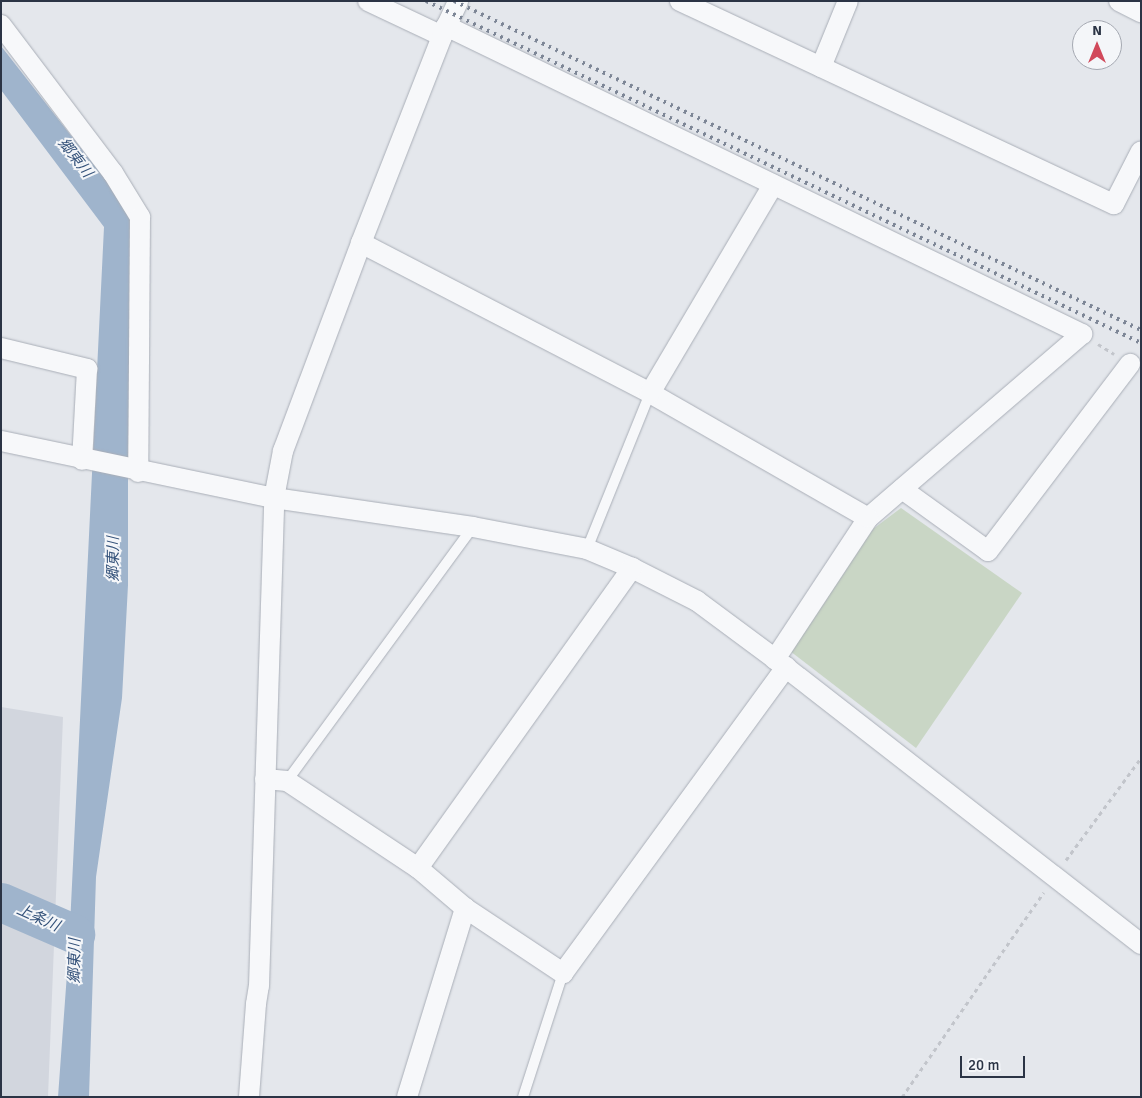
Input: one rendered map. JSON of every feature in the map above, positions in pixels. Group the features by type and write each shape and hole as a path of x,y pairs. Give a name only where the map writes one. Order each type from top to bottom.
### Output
{"street":[{"path":"265,779 287,781 418,868 466,908 563,973 780,663 868,518 1082,334 773,185 444,31 368,1"},
{"path":"249,1097 259,986 274,498 283,451 361,243 444,31 458,1"},
{"path":"680,1 1114,204 1141,150"},
{"path":"821,67 848,1"},
{"path":"1119,1 1141,12"},
{"path":"1,25 113,173 140,217 138,472"},
{"path":"650,393 773,185"},
{"path":"361,243 650,393 868,518"},
{"path":"1,348 88,369 82,460"},
{"path":"902,489 988,551 1130,364"},
{"path":"1,442 138,472 274,498 473,528 587,549 632,568 697,601 780,663 1141,944"},
{"path":"418,868 632,568"},
{"path":"407,1097 466,908"}],"lane":[{"path":"587,549 650,393"},
{"path":"287,781 473,528"},
{"path":"524,1097 563,973"}],"path":[{"path":"902,1097 1054,876 1141,758"}],"shaded area":[{"path":"1,707 63,717 48,1097 1,1097"}],"green space":[{"path":"901,508 1022,593 916,748 790,651 873,529"}],"water":[{"name":"郷東川","path":"1,46 130,211 135,342 128,443 128,585 122,698 96,877 89,1097 58,1097 69,946 104,227 1,90"}],"waterway":[{"name":"上条川","path":"1,902 75,934"}],"railway":[{"path":"426,1 1141,343"},
{"path":"454,1 1141,330"}]}
